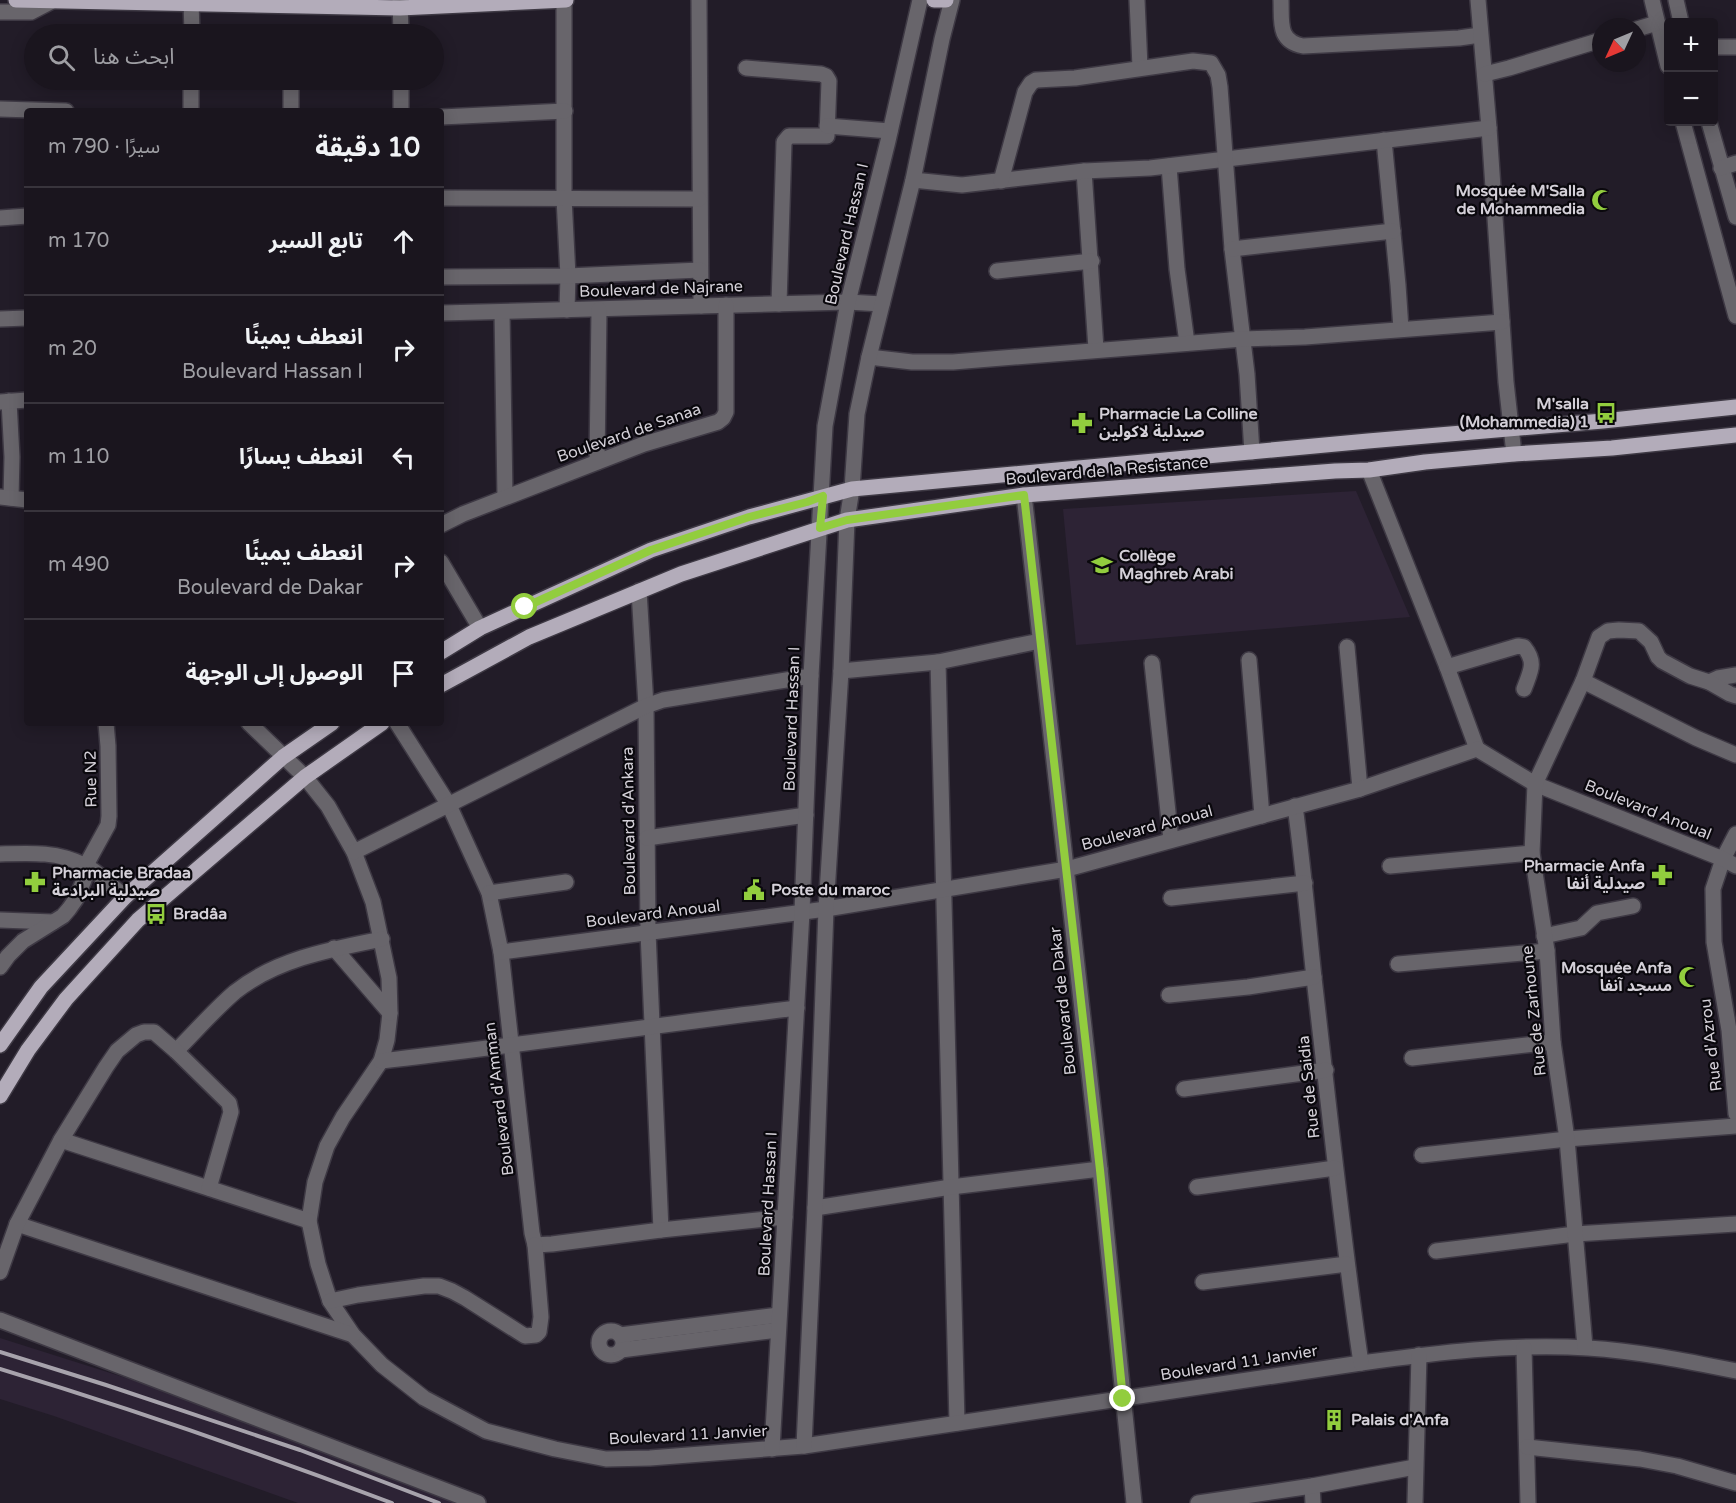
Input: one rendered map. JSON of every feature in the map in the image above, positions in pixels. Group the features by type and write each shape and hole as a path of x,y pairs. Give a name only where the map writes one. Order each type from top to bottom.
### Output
{"main road":[{"path":"16,0 400,4 565,0"},
{"path":"934,0 946,0"},
{"name":"Boulevard de la Resistance","path":"444,650 480,628 651,550 749,517 852,489 1603,422 1736,407"},
{"name":"Boulevard de la Resistance","path":"444,683 529,637 639,591 681,574 847,520 1024,495 1369,470 1425,462 1612,448 1736,435"},
{"path":"0,1045 41,987 125,897 283,757 328,726"},
{"path":"0,1096 28,1050 66,999 125,934 305,777 378,726"}],"street":[{"path":"565,0 564,198 568,276 567,310"},
{"path":"699,0 701,306"},
{"name":"Boulevard Hassan I","path":"772,1449 802,912 811,676 823,496 825,426 848,302 920,0"},
{"path":"804,1446 826,909 841,671 847,520 852,489 856,414 913,180 952,0"},
{"path":"1137,0 1140,67"},
{"path":"1281,0 1286,37 1289,42 1303,46 1459,39 1480,35"},
{"path":"1478,0 1510,429 1514,454"},
{"path":"1652,0 1664,50"},
{"path":"1676,0 1680,18"},
{"path":"0,12 31,12 52,1"},
{"path":"191,2 192,24"},
{"path":"400,4 401,24"},
{"path":"1646,26 1657,23"},
{"path":"1485,74 1592,43"},
{"path":"1718,47 1736,46"},
{"path":"1001,181 1025,92 1036,80 1075,78 1193,61 1211,63 1218,75 1232,249 1247,374 1252,452"},
{"path":"746,68 826,76 829,81 827,131"},
{"path":"191,90 191,108"},
{"path":"291,90 291,108"},
{"path":"401,90 401,108"},
{"path":"444,117 565,111"},
{"path":"2,113 24,112"},
{"path":"1684,126 1736,316"},
{"path":"1710,126 1736,217"},
{"path":"913,180 962,185 1084,171 1169,166 1489,128"},
{"path":"779,304 784,142 789,135 827,131 889,136"},
{"path":"1384,140 1401,329"},
{"path":"1721,168 1736,163"},
{"path":"1169,166 1177,269 1187,343"},
{"path":"1084,171 1092,261 1096,349"},
{"path":"444,198 699,199"},
{"path":"0,218 24,216"},
{"path":"1232,249 1393,231"},
{"path":"997,271 1092,261"},
{"path":"444,277 568,276 700,270"},
{"name":"Boulevard de Najrane","path":"444,313 848,302 882,304"},
{"name":"Boulevard de Sanaa","path":"444,524 505,497 644,444 718,422 726,412 726,305"},
{"path":"597,462 599,310"},
{"path":"502,312 505,497"},
{"path":"0,319 24,318"},
{"path":"869,357 912,362 953,362 1096,349 1305,337 1502,322"},
{"path":"24,400 5,402 5,497 24,500"},
{"path":"1369,470 1477,749"},
{"name":"Boulevard de Dakar","path":"1024,495 1100,1170 1134,1503"},
{"path":"444,567 480,628"},
{"name":"Boulevard d'Ankara","path":"639,591 646,706 648,932 661,1230"},
{"name":"Rue de Zarhoune","path":"1585,1347 1567,1139 1553,1042 1546,943 1532,853 1535,784 1583,681 1599,637 1608,631 1642,633 1651,642 1662,661 1690,676 1709,682"},
{"path":"841,671 938,662 1040,641"},
{"path":"1447,667 1518,646 1524,647 1530,655 1532,666 1524,689"},
{"path":"1347,647 1360,789"},
{"path":"1249,660 1262,816"},
{"path":"938,662 957,1423"},
{"path":"1152,663 1171,840"},
{"path":"1709,682 1736,675"},
{"path":"354,852 646,706 663,700 811,676"},
{"path":"1583,681 1696,738 1736,755"},
{"path":"1709,682 1736,696"},
{"name":"Rue N2","path":"0,967 23,941 63,916 76,899 84,880 86,865 108,825 106,726"},
{"name":"Boulevard 11 Janvier","path":"252,726 305,777 328,806 354,852 374,902 389,978 390,1012 387,1040 381,1061 343,1117 327,1146 315,1182 309,1221 318,1264 330,1301 353,1335 381,1365 424,1398 486,1431 555,1449 606,1459 650,1458 804,1446 1419,1355 1524,1348 1585,1347 1619,1350 1736,1371"},
{"name":"Boulevard d'Amman","path":"330,1301 358,1295 439,1286 465,1298 525,1336 536,1335 539,1332 541,1317 535,1245 501,952 489,893 449,805 398,726"},
{"name":"Boulevard Anoual","path":"501,952 826,909 1067,869 1360,789 1477,749 1535,784 1730,862"},
{"name":"Rue de Saidia","path":"1295,807 1326,1070 1335,1168 1361,1363"},
{"path":"647,838 806,815"},
{"name":"Rue d'Azrou","path":"1736,834 1730,862 1713,889 1714,942 1732,1029 1736,1114"},
{"path":"1390,866 1532,853"},
{"path":"0,854 57,855 86,865 125,897"},
{"path":"489,893 566,882"},
{"path":"1171,898 1305,884"},
{"path":"1398,964 1546,943 1581,928 1597,913 1633,906"},
{"path":"0,920 53,922"},
{"path":"176,1051 236,992 266,972 334,948 382,939"},
{"path":"334,948 390,1012"},
{"path":"1168,995 1248,987 1314,977"},
{"path":"381,1061 797,1008"},
{"path":"0,1272 16,1224 61,1140 106,1067 117,1052 136,1035 154,1032 229,1103 231,1112 209,1188"},
{"path":"1412,1058 1553,1042"},
{"path":"1184,1089 1326,1070"},
{"path":"1422,1155 1567,1139 1736,1126"},
{"path":"61,1140 309,1221"},
{"path":"1197,1187 1335,1168"},
{"path":"815,1208 951,1187 1100,1170"},
{"path":"535,1245 785,1217"},
{"path":"16,1224 353,1335"},
{"path":"1436,1251 1575,1234 1736,1224"},
{"path":"1203,1282 1347,1264"},
{"path":"0,1320 478,1503"},
{"path":"620,1343 778,1323"},
{"path":"1524,1348 1528,1503"},
{"path":"1415,1503 1419,1355"},
{"path":"1527,1447 1640,1459 1705,1473 1736,1483"},
{"path":"1198,1503 1312,1486 1415,1467"},
{"path":"1312,1486 1312,1503"}],"shaded area":[{"path":"1356,491 1410,617 1076,645 1063,509"},
{"path":"0,1338 164,1390 459,1503 298,1503 0,1399"}],"railway":[{"path":"0,1352 300,1450 439,1503"},
{"path":"0,1369 197,1433 392,1503"}],"place":[{"name":"Mosquée M'Salla de Mohammedia","path":"1602,200"},
{"name":"M'salla (Mohammedia) 1","path":"1606,413"},
{"name":"Pharmacie La Colline صيدلية لاكولين","path":"1082,423"},
{"name":"Collège Maghreb Arabi","path":"1102,565"},
{"name":"Pharmacie Anfa صيدلية أنفا","path":"1662,875"},
{"name":"Pharmacie Bradaa صيدلية البرادعة","path":"35,882"},
{"name":"Poste du maroc","path":"754,890"},
{"name":"Bradâa","path":"156,914"},
{"name":"Mosquée Anfa مسجد آنفا","path":"1689,977"},
{"name":"Palais d'Anfa","path":"1334,1420"}],"route":[{"path":"525,607 651,550 749,517 823,496 820,528 847,520 1024,495 1100,1170 1123,1399"}]}
